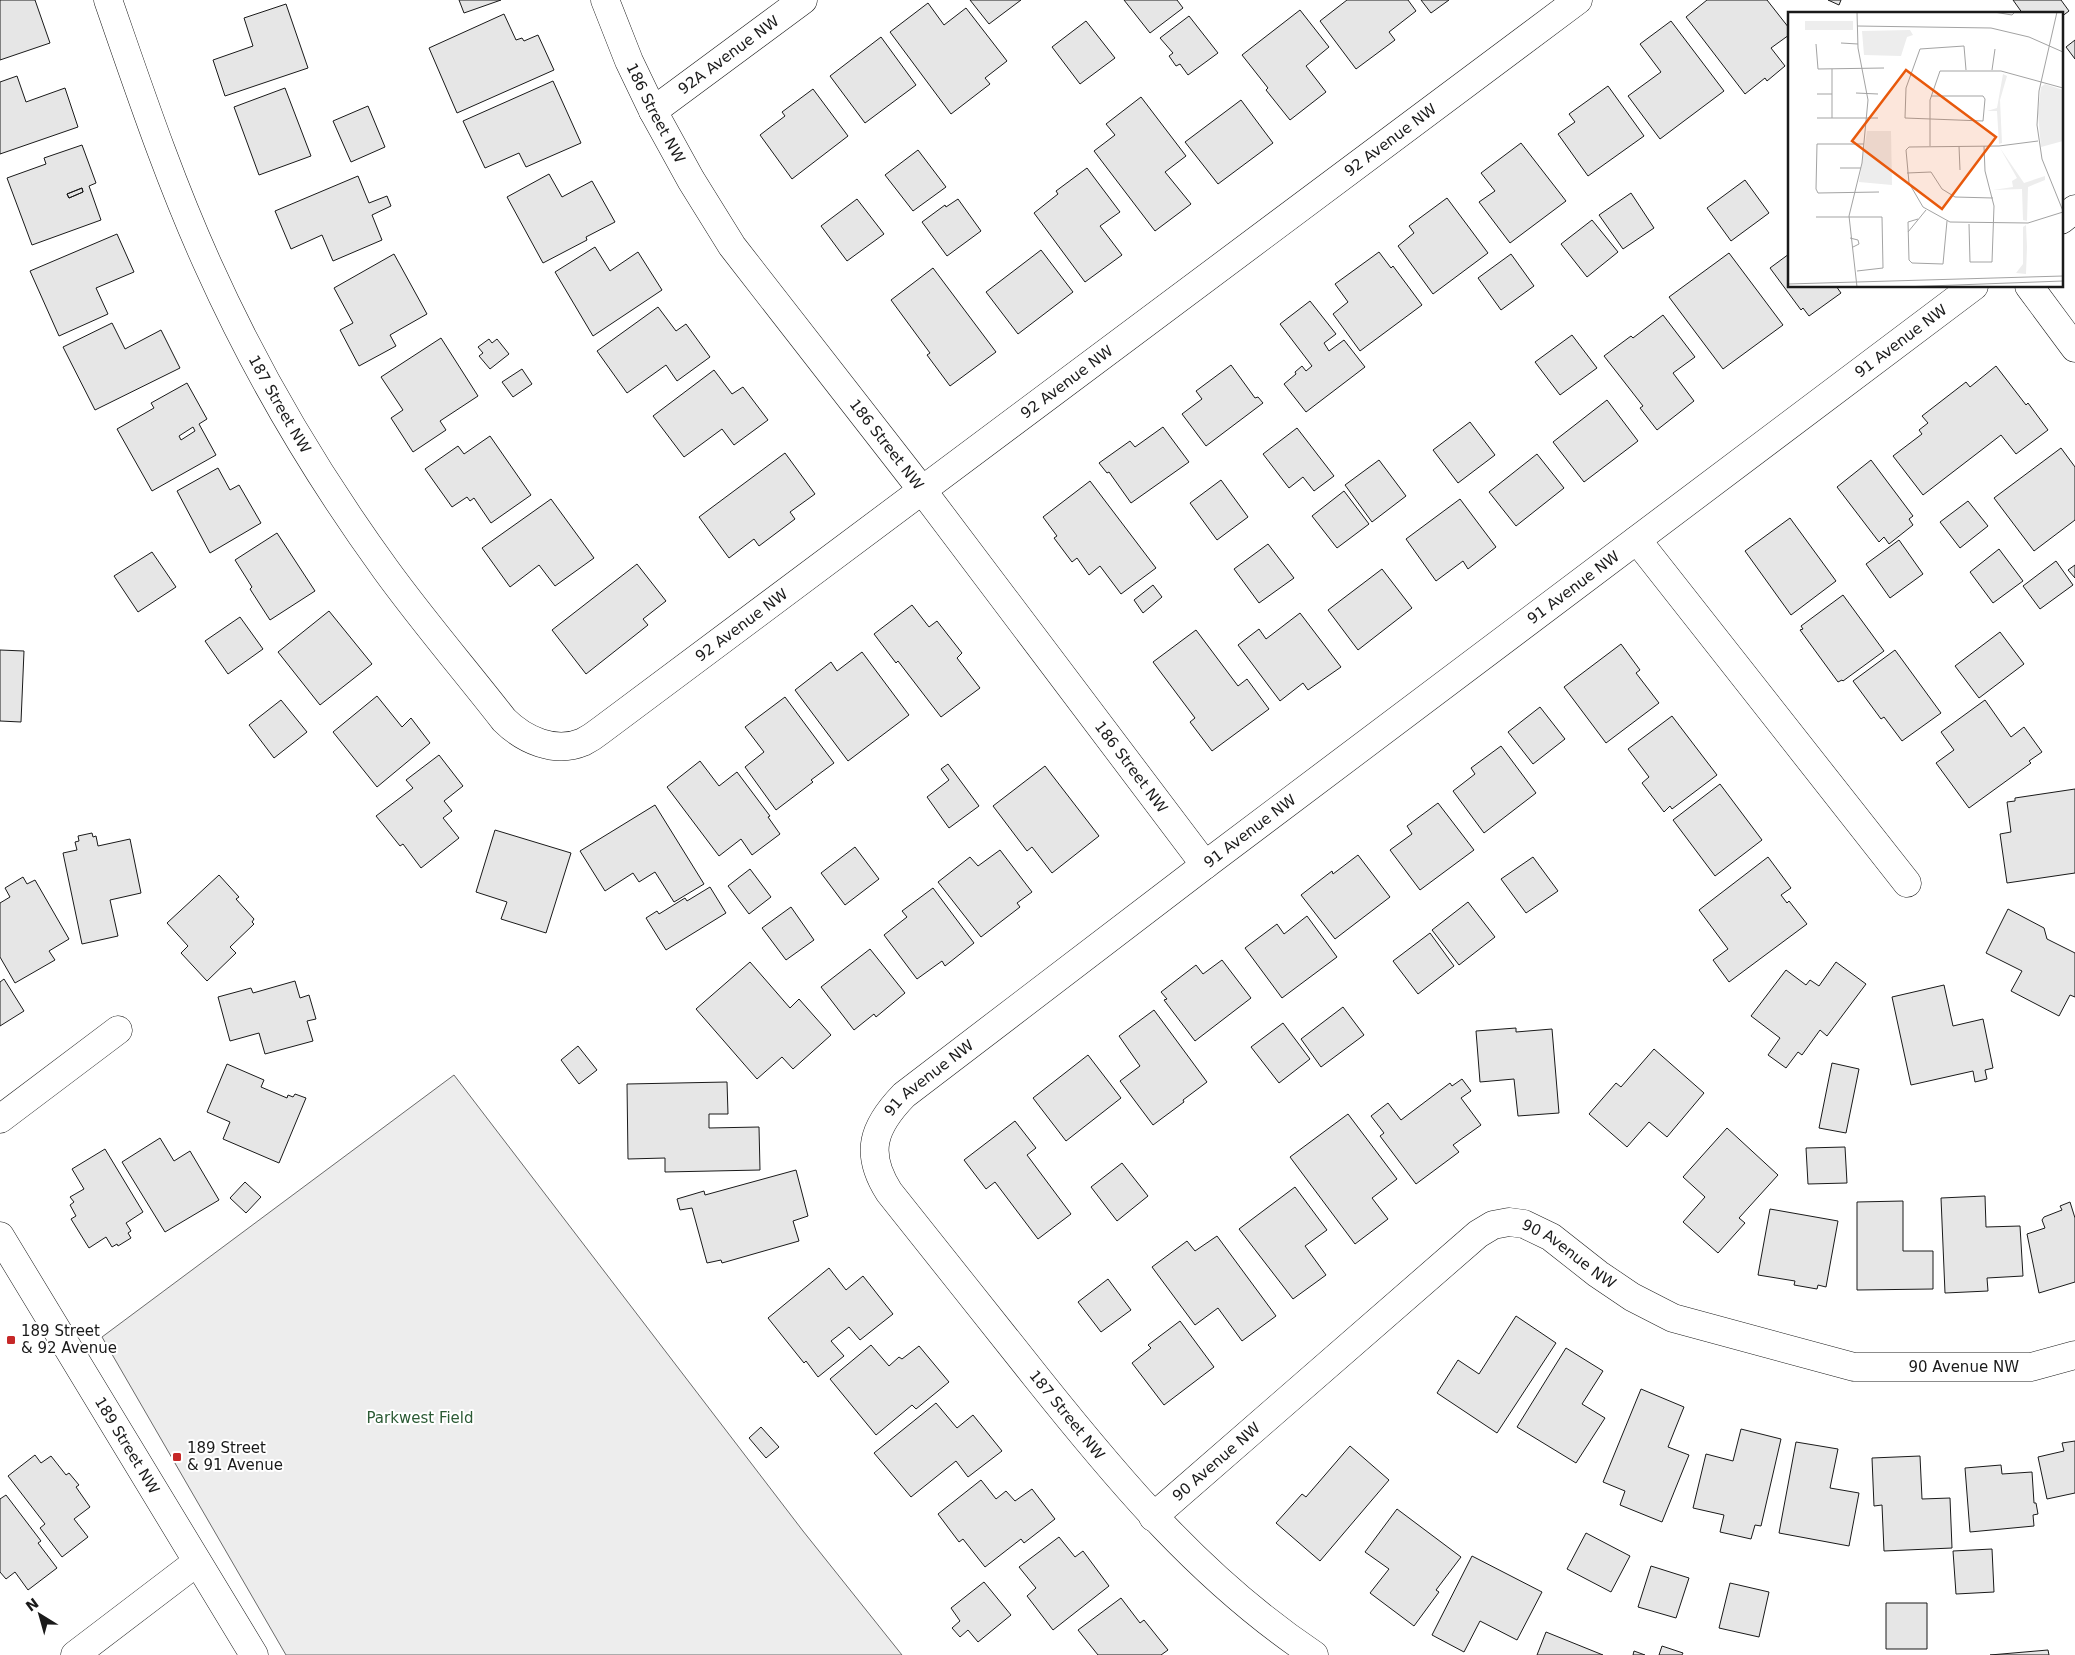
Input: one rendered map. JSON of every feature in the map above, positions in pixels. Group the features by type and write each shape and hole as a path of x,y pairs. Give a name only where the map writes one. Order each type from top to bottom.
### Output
{"street":[{"name":"187 Street NW","path":"108,0 177,195 208,266 271,388 310,456 387,571 504,720 518,733 548,745"},
{"name":"186 Street NW","path":"605,0 629,61 654,111 691,180 732,246 922,490 1205,865"},
{"name":"92A Avenue NW","path":"654,111 803,0"},
{"name":"92 Avenue NW","path":"548,745 582,742 600,732 1578,0"},
{"path":"2062,219 2075,209"},
{"name":"91 Avenue NW","path":"877,1135 892,1107 904,1095 1205,865 1971,288"},
{"path":"2030,288 2075,348"},
{"path":"1637,540 1907,883"},
{"path":"0,1119 118,1030"},
{"name":"187 Street NW","path":"877,1135 874,1151 875,1165 879,1177 889,1192 1106,1463 1153,1517 1214,1576 1263,1618 1314,1655"},
{"name":"90 Avenue NW","path":"1153,1517 1478,1234 1493,1226 1509,1222 1524,1224 1551,1237 1598,1274 1632,1297 1673,1318 1854,1367 2031,1367 2075,1355"},
{"name":"189 Street NW","path":"0,1236 254,1655"},
{"path":"75,1655 197,1562"}],"shaded area":[{"name":"Parkwest Field","path":"454,1075 803,1531 902,1655 286,1655 102,1337"}],"building":[{"path":"0,0 35,0 50,43 0,60"},
{"path":"459,0 501,0 464,13"},
{"path":"970,0 1021,0 989,24"},
{"path":"1124,0 1177,0 1183,8 1150,33"},
{"path":"1347,0 1408,0 1416,11 1389,32 1395,40 1356,69 1320,21"},
{"path":"1421,0 1449,0 1431,13"},
{"path":"1707,0 1767,0 1788,27 1788,36 1771,48 1785,66 1767,81 1765,78 1745,94 1686,17"},
{"path":"1828,0 1841,0 1839,5"},
{"path":"2013,0 2061,0 2069,11 2062,16 2062,12 2022,12"},
{"path":"928,3 944,25 966,8 1007,61 985,78 990,84 951,114 890,32"},
{"path":"286,4 308,68 225,96 213,60 253,46 244,18"},
{"path":"1300,10 1329,47 1306,66 1326,92 1290,120 1242,55"},
{"path":"504,14 516,40 522,38 524,41 538,35 554,70 457,113 429,48"},
{"path":"1189,16 1218,53 1188,75 1180,64 1176,66 1169,56 1173,53 1160,38"},
{"path":"1086,21 1115,58 1080,84 1052,47"},
{"path":"1671,21 1724,91 1660,139 1628,96 1661,72 1640,44"},
{"path":"881,37 916,85 865,123 830,76"},
{"path":"2075,40 2075,59 2066,47"},
{"path":"17,76 26,102 65,88 78,127 0,154 0,82"},
{"path":"553,81 581,143 526,167 519,153 485,168 463,121"},
{"path":"1608,86 1644,136 1588,176 1558,134 1575,122 1569,114"},
{"path":"285,88 311,156 259,175 234,107"},
{"path":"813,89 848,136 792,179 760,135 785,116 782,112"},
{"path":"1141,97 1186,156 1165,172 1191,204 1155,231 1094,151 1115,135 1106,124"},
{"path":"1241,100 1273,143 1218,184 1185,142"},
{"path":"368,106 385,147 351,162 333,121"},
{"path":"1521,143 1566,201 1510,243 1479,202 1495,191 1481,173"},
{"path":"82,145 96,183 89,186 101,220 32,245 7,178 46,164 44,158","holes":["82,188 83,192 69,198 67,194"]},
{"path":"918,150 946,187 913,211 885,175"},
{"path":"1087,168 1120,212 1100,226 1122,255 1085,282 1034,213 1058,194 1056,191"},
{"path":"549,174 562,197 592,181 615,222 586,237 587,240 543,263 507,197"},
{"path":"358,176 369,203 387,196 391,206 372,215 382,240 333,261 322,235 291,249 275,211"},
{"path":"1745,180 1769,213 1731,241 1707,208"},
{"path":"82,188 83,192 69,198 67,194"},
{"path":"1631,193 1654,228 1623,249 1599,215"},
{"path":"1447,198 1488,253 1433,294 1398,246 1414,233 1409,226"},
{"path":"857,199 884,234 847,261 821,226"},
{"path":"958,199 981,231 947,256 922,222 945,205 946,207"},
{"path":"1592,220 1618,252 1587,277 1561,244"},
{"path":"117,234 134,272 96,288 108,314 59,336 30,271"},
{"path":"595,247 610,271 638,252 662,290 593,336 555,272"},
{"path":"1041,250 1073,292 1018,334 986,292"},
{"path":"1379,252 1391,268 1393,266 1422,305 1360,351 1333,314 1348,302 1335,284"},
{"path":"1729,253 1783,325 1723,369 1669,297"},
{"path":"394,254 427,314 390,335 396,346 359,366 340,330 353,323 334,288"},
{"path":"1511,254 1534,286 1501,310 1478,278"},
{"path":"1788,255 1788,288 1837,288 1841,293 1809,316 1803,308 1801,310 1770,268"},
{"path":"933,268 996,352 950,386 927,355 930,353 891,300"},
{"path":"1310,301 1336,334 1324,343 1329,351 1344,340 1365,367 1306,412 1284,384 1302,366 1306,371 1312,366 1280,324"},
{"path":"658,307 676,331 686,324 710,357 677,381 666,365 627,393 597,351"},
{"path":"1663,315 1695,357 1673,373 1694,401 1657,430 1640,408 1643,406 1604,356 1631,336 1633,338"},
{"path":"112,323 125,349 161,330 180,368 95,410 63,347"},
{"path":"1572,335 1597,368 1560,395 1535,362"},
{"path":"441,338 478,396 440,421 446,430 413,452 391,418 403,410 381,377"},
{"path":"489,339 492,343 497,339 509,354 490,369 479,356 483,353 478,347"},
{"path":"1231,365 1255,398 1258,397 1263,403 1206,446 1182,414 1202,399 1196,391"},
{"path":"1996,366 2026,405 2028,403 2048,430 2016,454 2001,435 1923,495 1893,456 1922,434 1919,430 1928,423 1922,416 1966,382 1970,387"},
{"path":"522,369 532,384 513,397 502,382"},
{"path":"714,370 732,394 743,387 768,420 734,445 722,429 684,457 653,416"},
{"path":"187,383 207,419 199,424 216,455 152,491 117,429 154,408 151,403"},
{"path":"1607,400 1638,441 1584,482 1553,442"},
{"path":"1470,422 1495,455 1458,483 1433,450"},
{"path":"193,427 195,431 181,440 179,436"},
{"path":"1163,427 1189,462 1131,503 1109,472 1107,473 1099,463 1130,441 1135,447"},
{"path":"1297,428 1334,476 1314,491 1303,477 1289,488 1263,454"},
{"path":"490,436 531,495 491,523 474,498 470,501 467,497 452,507 425,469 458,446 464,454"},
{"path":"2061,448 2075,467 2075,520 2034,551 1994,498"},
{"path":"785,453 815,494 790,512 795,519 759,546 754,539 729,558 699,517"},
{"path":"1537,454 1564,488 1516,526 1489,492"},
{"path":"1379,460 1406,496 1372,522 1345,485"},
{"path":"1871,460 1913,516 1909,519 1913,525 1889,544 1884,537 1879,542 1837,487"},
{"path":"218,468 230,490 239,485 261,523 210,553 177,491"},
{"path":"1221,480 1248,517 1217,540 1190,503"},
{"path":"1090,481 1156,568 1121,594 1100,566 1089,575 1077,558 1072,562 1054,538 1057,536 1043,517"},
{"path":"1344,491 1369,524 1337,548 1312,516"},
{"path":"551,499 594,558 555,586 539,565 510,587 482,548"},
{"path":"1460,499 1496,547 1468,569 1463,561 1436,581 1406,539"},
{"path":"1968,501 1988,526 1960,548 1940,522"},
{"path":"1790,518 1836,581 1791,615 1745,551"},
{"path":"277,533 315,591 270,620 250,589 252,587 235,560"},
{"path":"1899,540 1923,574 1890,598 1866,564"},
{"path":"1268,544 1294,578 1259,603 1234,569"},
{"path":"1999,549 2023,581 1993,603 1970,572"},
{"path":"152,552 176,587 138,612 114,576"},
{"path":"2056,561 2073,585 2040,609 2023,586"},
{"path":"637,564 666,601 643,619 648,625 586,674 552,630"},
{"path":"2075,565 2075,578 2068,570"},
{"path":"1382,569 1412,608 1358,650 1328,610"},
{"path":"1153,585 1162,597 1143,613 1134,600"},
{"path":"1843,595 1884,651 1843,681 1838,682 1800,630 1803,629 1801,626"},
{"path":"912,605 929,627 937,621 962,653 957,658 980,688 941,717 898,661 896,663 874,634"},
{"path":"329,611 372,664 320,705 278,652"},
{"path":"1300,613 1341,667 1308,690 1303,683 1280,701 1238,645 1259,629 1266,639"},
{"path":"240,617 263,649 228,674 205,641"},
{"path":"1196,630 1238,686 1247,679 1269,709 1212,751 1190,722 1195,718 1153,662"},
{"path":"2000,632 2024,664 1979,698 1955,666"},
{"path":"1621,644 1640,670 1636,673 1659,703 1606,743 1564,687"},
{"path":"0,650 24,651 21,722 0,721"},
{"path":"1895,650 1941,713 1902,741 1884,717 1881,719 1853,681"},
{"path":"862,652 909,715 848,761 795,690 831,662 837,671"},
{"path":"377,696 402,727 411,718 430,743 377,787 333,732"},
{"path":"785,697 834,763 811,780 813,782 776,810 745,767 764,752 745,727"},
{"path":"281,700 307,732 274,758 249,725"},
{"path":"1985,700 2011,737 2024,727 2042,752 2029,761 2031,763 1969,808 1936,763 1954,750 1941,732"},
{"path":"1540,707 1565,739 1533,764 1508,732"},
{"path":"1672,716 1717,775 1672,809 1670,806 1664,812 1642,783 1649,777 1628,749"},
{"path":"1501,746 1536,793 1484,833 1453,791 1475,774 1471,768"},
{"path":"439,755 463,786 444,801 452,811 443,818 459,838 421,868 403,844 400,846 376,816 413,788 406,780"},
{"path":"700,761 719,786 737,772 770,816 768,817 780,834 752,855 741,839 719,856 667,787"},
{"path":"948,764 979,806 949,828 927,797 949,780 941,769"},
{"path":"1045,766 1099,836 1052,873 1032,847 1027,851 993,806"},
{"path":"1720,784 1762,840 1715,876 1673,820"},
{"path":"2075,789 2075,873 2007,883 2000,834 2011,832 2007,802 2015,801 2015,798"},
{"path":"1438,803 1474,850 1420,890 1390,850 1412,834 1407,826"},
{"path":"655,805 704,884 674,902 655,872 639,882 633,873 605,891 580,851"},
{"path":"495,830 571,853 546,933 501,919 507,902 476,892"},
{"path":"92,833 93,837 96,836 98,846 130,839 141,893 110,900 118,936 82,944 63,853 77,850 75,842 79,841 78,836"},
{"path":"855,847 879,879 845,905 821,873"},
{"path":"1000,850 1032,892 1017,903 1020,907 981,937 938,882 970,857 978,866"},
{"path":"1358,855 1390,897 1335,939 1301,895 1332,871 1333,874"},
{"path":"1533,857 1558,891 1526,913 1501,879"},
{"path":"1768,857 1791,888 1781,895 1787,903 1789,901 1807,924 1729,982 1713,960 1728,949 1699,910"},
{"path":"750,869 771,897 749,914 728,886"},
{"path":"219,875 239,897 236,899 254,919 252,922 254,924 230,947 236,953 207,981 181,953 188,946 167,923"},
{"path":"23,877 27,884 35,880 69,939 49,951 55,960 15,983 0,957 0,903 10,897 5,888"},
{"path":"710,887 726,913 666,950 646,918 657,911 659,914 685,898 687,901"},
{"path":"933,888 974,943 945,966 942,961 917,979 884,935 907,917 902,911"},
{"path":"1468,902 1495,937 1459,965 1432,930"},
{"path":"791,907 814,940 786,960 762,928"},
{"path":"2008,909 2044,928 2047,939 2075,953 2075,997 2070,995 2059,1016 2011,991 2022,971 1986,953"},
{"path":"1307,916 1337,957 1282,998 1245,948 1277,924 1284,934"},
{"path":"1430,933 1454,966 1418,994 1393,961"},
{"path":"870,949 905,993 876,1017 874,1014 854,1030 821,987"},
{"path":"1222,960 1251,998 1195,1041 1164,1000 1167,999 1161,992 1196,965 1203,974"},
{"path":"750,962 790,1008 799,999 831,1035 793,1069 782,1057 757,1079 696,1009"},
{"path":"1836,962 1866,984 1827,1036 1820,1030 1802,1055 1798,1052 1786,1068 1768,1055 1780,1038 1751,1016 1786,970 1806,985 1810,980 1819,986"},
{"path":"4,979 24,1011 0,1026 0,982"},
{"path":"295,981 300,998 309,995 316,1019 307,1021 313,1041 265,1054 259,1033 230,1041 218,997 251,988 253,993"},
{"path":"1944,985 1953,1026 1983,1019 1993,1068 1985,1070 1987,1079 1975,1082 1973,1071 1911,1085 1892,997"},
{"path":"1343,1007 1364,1035 1321,1067 1301,1039"},
{"path":"1154,1010 1207,1082 1153,1125 1120,1081 1140,1066 1119,1036"},
{"path":"1283,1023 1310,1059 1279,1083 1251,1047"},
{"path":"1516,1028 1516,1032 1552,1029 1559,1113 1518,1116 1514,1079 1480,1082 1476,1031"},
{"path":"578,1046 597,1070 579,1084 561,1060"},
{"path":"1654,1049 1704,1093 1667,1137 1649,1122 1627,1147 1589,1114 1616,1083 1621,1087"},
{"path":"1088,1055 1121,1098 1066,1141 1033,1098"},
{"path":"1832,1063 1859,1069 1846,1133 1819,1128"},
{"path":"227,1064 264,1080 261,1087 287,1098 288,1095 293,1097 295,1094 306,1098 279,1163 223,1139 230,1122 207,1112"},
{"path":"1462,1079 1471,1091 1461,1098 1481,1125 1453,1145 1459,1152 1416,1184 1380,1136 1384,1133 1371,1116 1388,1103 1401,1120 1450,1083 1452,1086"},
{"path":"727,1082 728,1114 709,1114 709,1128 759,1127 760,1170 665,1172 665,1158 628,1159 627,1084"},
{"path":"1348,1114 1397,1179 1372,1198 1388,1219 1355,1244 1290,1157"},
{"path":"1015,1121 1036,1148 1027,1155 1071,1214 1038,1239 995,1182 986,1189 964,1160"},
{"path":"1727,1128 1778,1175 1739,1218 1745,1223 1718,1253 1683,1222 1705,1197 1683,1177"},
{"path":"160,1138 174,1161 190,1151 219,1200 165,1232 122,1162"},
{"path":"1845,1147 1847,1183 1808,1184 1806,1148"},
{"path":"105,1149 143,1212 126,1223 131,1231 128,1233 131,1238 118,1246 117,1244 112,1247 106,1237 89,1248 71,1219 76,1216 70,1205 74,1202 70,1197 84,1189 72,1169"},
{"path":"1122,1163 1148,1196 1117,1221 1091,1187"},
{"path":"796,1170 808,1216 793,1221 799,1241 722,1263 721,1260 707,1263 692,1208 680,1210 677,1199 704,1191 705,1195"},
{"path":"245,1182 261,1197 246,1213 230,1198"},
{"path":"1295,1187 1327,1230 1305,1246 1326,1275 1293,1299 1239,1229"},
{"path":"1985,1196 1986,1227 2020,1226 2023,1276 1987,1278 1988,1291 1945,1293 1941,1198"},
{"path":"1903,1201 1903,1251 1933,1251 1933,1289 1857,1290 1857,1202"},
{"path":"2070,1202 2075,1218 2075,1282 2039,1293 2027,1234 2045,1228 2042,1220 2044,1217 2062,1210 2060,1206"},
{"path":"1770,1209 1838,1221 1826,1287 1818,1285 1817,1289 1794,1285 1795,1281 1758,1275"},
{"path":"1217,1236 1276,1316 1242,1341 1218,1308 1195,1325 1152,1267 1187,1241 1195,1251"},
{"path":"829,1268 846,1290 863,1276 893,1314 860,1340 849,1327 831,1341 844,1356 818,1377 806,1361 804,1363 768,1318"},
{"path":"1108,1279 1131,1310 1101,1332 1078,1302"},
{"path":"1516,1316 1556,1343 1497,1433 1437,1393 1458,1360 1479,1374"},
{"path":"1180,1321 1214,1367 1164,1405 1132,1363 1151,1348 1148,1345"},
{"path":"871,1345 889,1366 899,1357 902,1359 919,1346 949,1382 916,1409 912,1405 876,1435 830,1379"},
{"path":"1566,1348 1603,1371 1582,1404 1605,1418 1576,1463 1517,1427"},
{"path":"1641,1389 1684,1407 1668,1447 1689,1455 1662,1522 1620,1505 1625,1491 1603,1482"},
{"path":"936,1403 957,1428 973,1415 1002,1451 968,1477 956,1461 911,1497 874,1453"},
{"path":"761,1427 779,1447 766,1458 749,1438"},
{"path":"1741,1429 1781,1439 1761,1526 1755,1525 1751,1539 1720,1532 1724,1515 1693,1508 1706,1454 1733,1461"},
{"path":"2075,1441 2075,1493 2047,1499 2038,1457 2064,1451 2062,1443"},
{"path":"1796,1442 1838,1449 1830,1488 1859,1493 1849,1546 1779,1533"},
{"path":"1350,1446 1389,1480 1320,1561 1276,1523 1302,1494 1306,1497"},
{"path":"35,1455 41,1463 51,1456 66,1475 69,1473 79,1485 76,1487 90,1507 74,1519 88,1537 62,1557 40,1528 45,1524 8,1476"},
{"path":"1920,1456 1922,1499 1950,1498 1952,1548 1884,1551 1882,1505 1874,1506 1872,1458"},
{"path":"2001,1465 2002,1474 2032,1472 2034,1503 2036,1503 2038,1514 2033,1515 2034,1526 1970,1532 1965,1468"},
{"path":"981,1480 996,1499 1006,1491 1015,1501 1032,1489 1055,1519 1024,1543 1021,1539 985,1567 963,1539 959,1542 938,1514"},
{"path":"6,1495 41,1541 38,1543 57,1568 28,1590 15,1572 6,1579 0,1572 0,1499"},
{"path":"1397,1509 1461,1557 1436,1590 1439,1592 1414,1626 1370,1593 1389,1569 1365,1552"},
{"path":"1586,1533 1630,1556 1611,1592 1567,1569"},
{"path":"1059,1537 1075,1557 1083,1551 1109,1586 1053,1630 1027,1596 1036,1588 1019,1567"},
{"path":"1992,1549 1994,1592 1956,1594 1953,1551"},
{"path":"1472,1556 1542,1592 1517,1640 1480,1621 1464,1652 1432,1635"},
{"path":"1651,1566 1689,1578 1676,1618 1638,1607"},
{"path":"984,1582 1011,1615 978,1642 968,1630 960,1637 952,1628 960,1621 951,1608"},
{"path":"1730,1583 1769,1592 1759,1637 1719,1628"},
{"path":"1121,1598 1140,1623 1144,1620 1168,1650 1161,1655 1098,1655 1078,1630"},
{"path":"1886,1603 1927,1603 1927,1649 1886,1649"},
{"path":"1546,1632 1603,1655 1537,1655"},
{"path":"1662,1646 1683,1653 1682,1655 1659,1655"},
{"path":"2048,1650 2049,1655 1990,1655"},
{"path":"1634,1651 1645,1655 1633,1655"}],"place":[{"name":"189 Street & 92 Avenue","path":"11,1340"},
{"name":"189 Street & 91 Avenue","path":"177,1457"}]}
